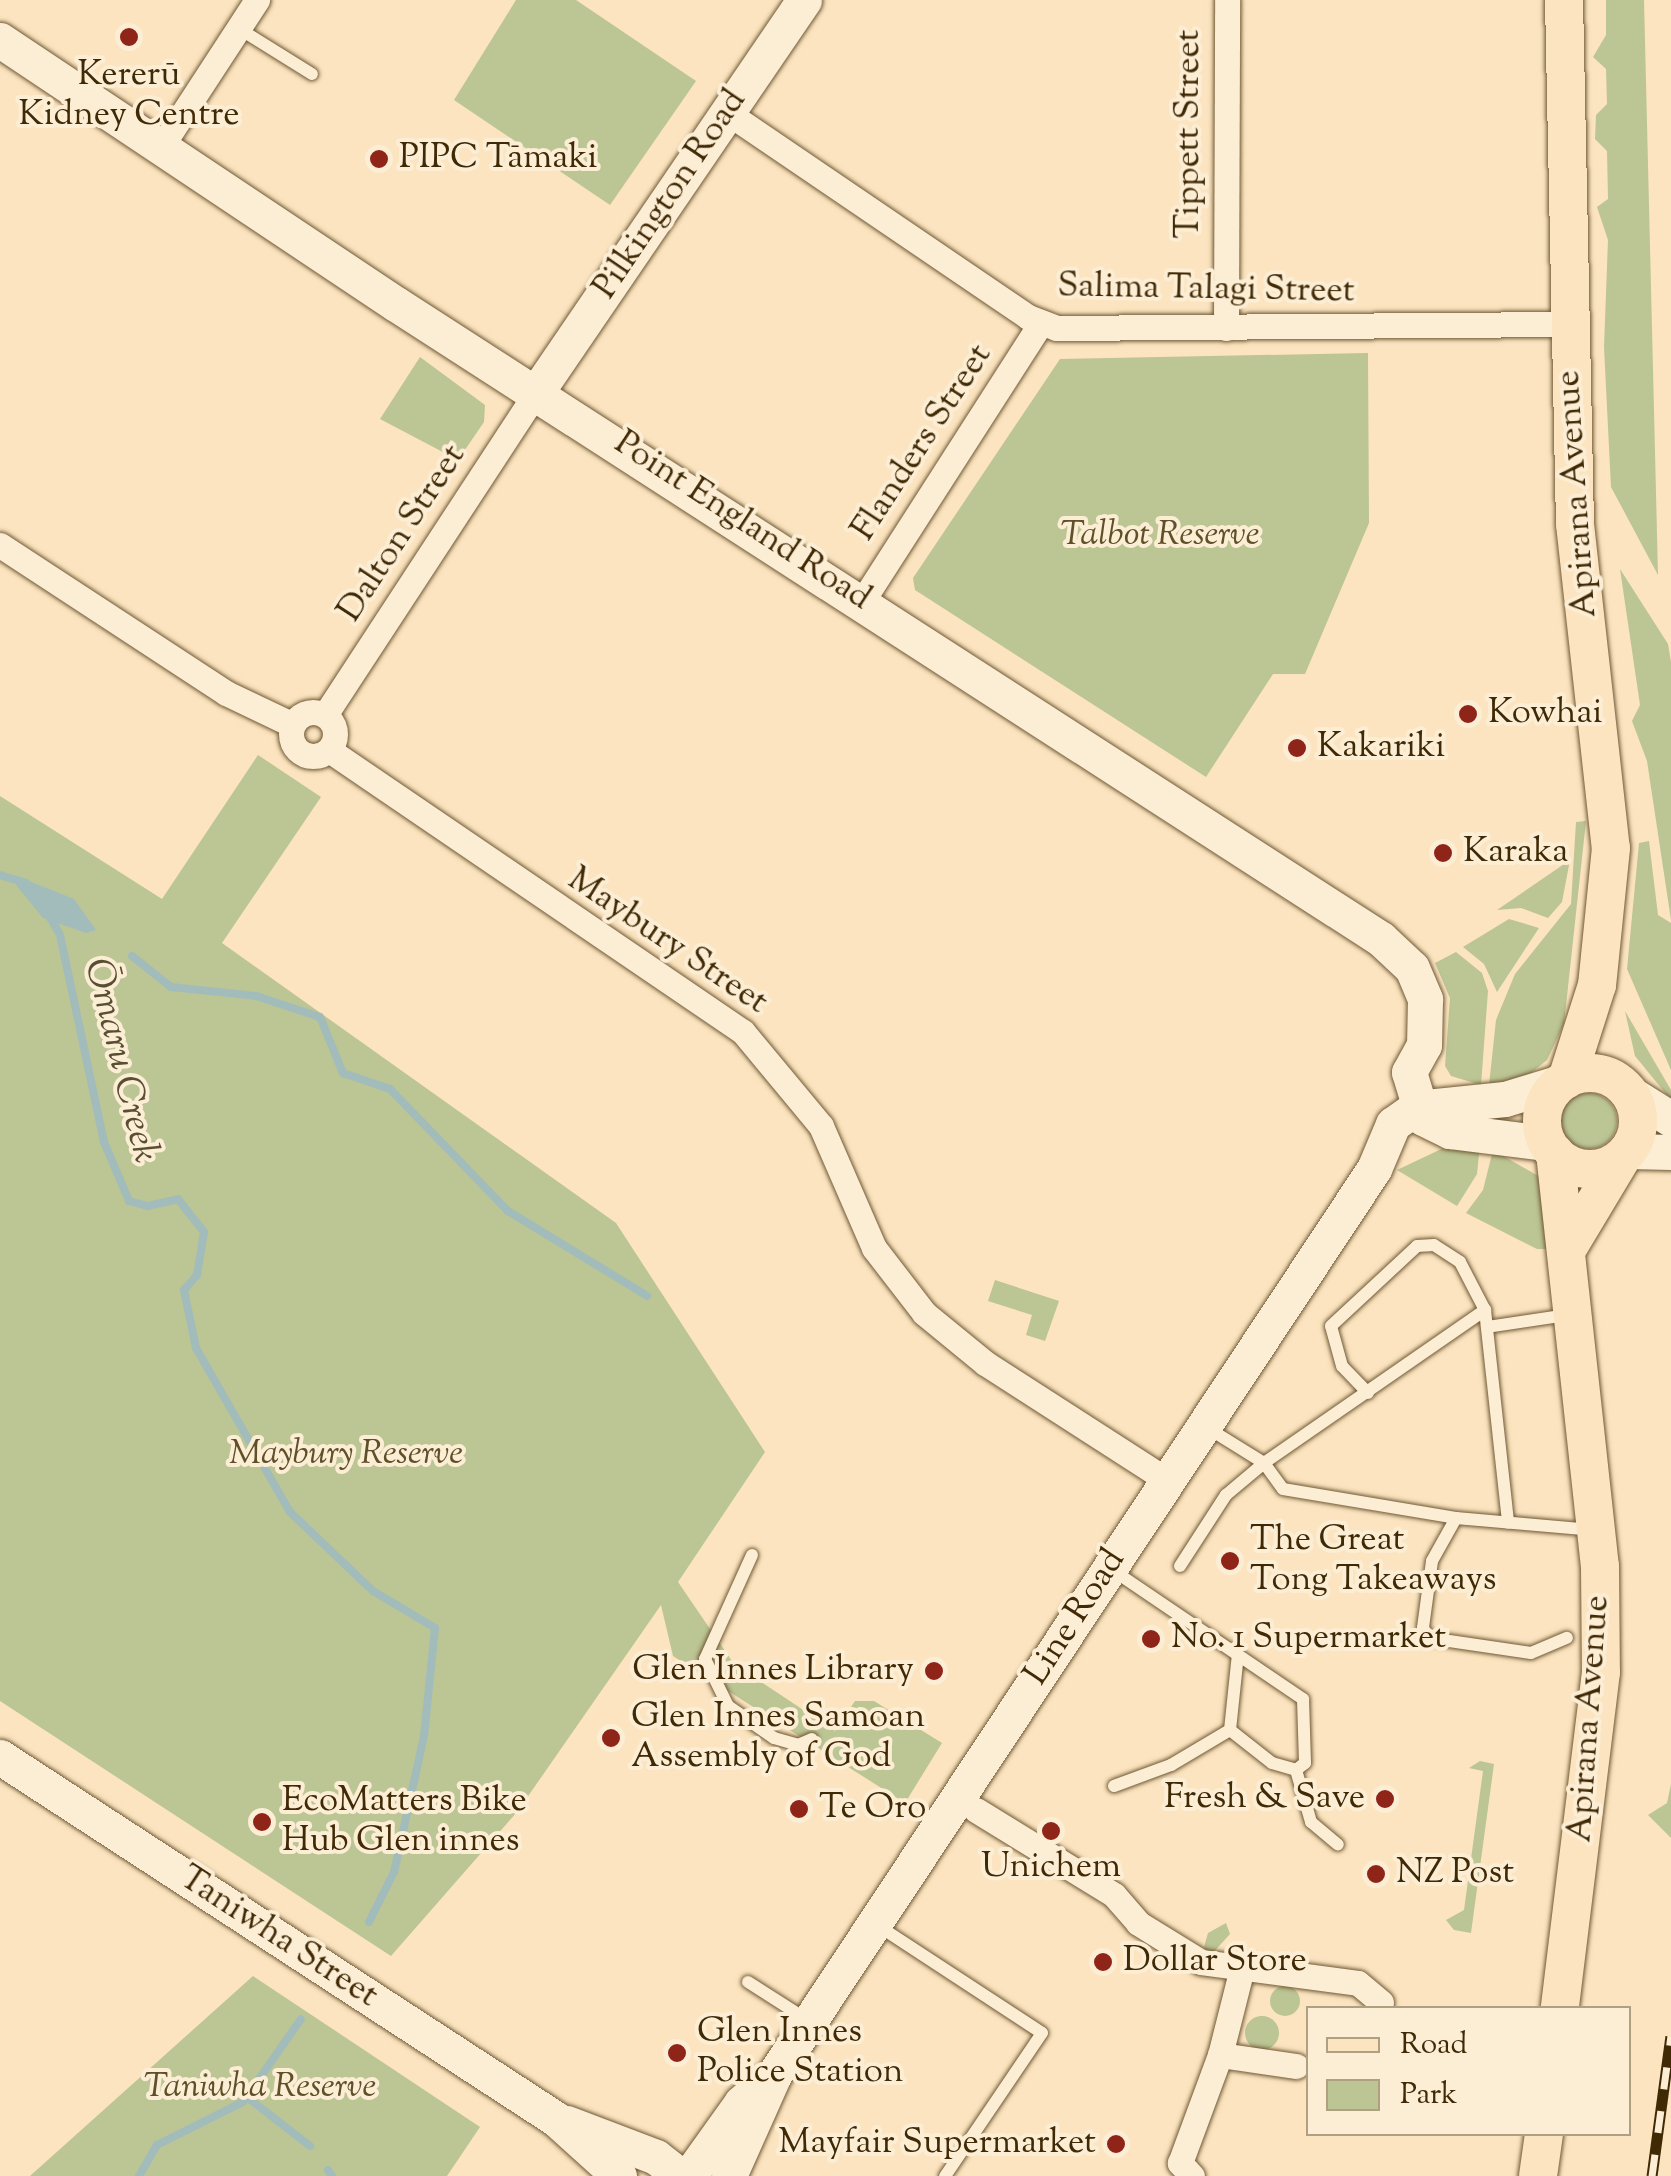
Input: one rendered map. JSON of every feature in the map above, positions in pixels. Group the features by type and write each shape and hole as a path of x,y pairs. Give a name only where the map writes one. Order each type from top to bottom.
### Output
{"main road":[{"name":"Pilkington Road","path":"538,390 804,0"},
{"name":"Apirana Avenue","path":"1564,0 1575,524 1610,815 1597,985 1564,1081"},
{"name":"Point England Road","path":"0,40 1381,938 1412,968 1421,988 1424,1045 1441,1082 1465,1117"},
{"name":"Apirana Avenue","path":"1597,985 1624,1089"},
{"name":"Point England Road","path":"1416,1108 1409,1072 1424,1045"},
{"path":"1378,1162 1505,1100 1596,1074 1671,1119"},
{"path":"1551,1148 1543,1113 1564,1081"},
{"path":"1566,1251 1625,1155 1636,1112 1624,1089"},
{"name":"Line Road","path":"728,2176 774,2075 1378,1162 1392,1124 1416,1108"},
{"path":"1416,1108 1465,1117 1551,1148 1588,1168 1625,1155 1671,1152"},
{"name":"Apirana Avenue","path":"1551,1148 1599,1530 1601,1672 1560,2006"},
{"name":"Taniwha Street","path":"0,1757 556,2119 619,2176"},
{"name":"Line Road","path":"687,2173 741,2104 774,2075"},
{"name":"Taniwha Street","path":"556,2119 687,2173"},
{"path":"1538,2176 1544,2136"}],"street":[{"path":"161,148 257,0"},
{"name":"Tippett Street","path":"1226,328 1227,0"},
{"name":"Salima Talagi Street","path":"728,113 1041,323 1070,330 1568,324"},
{"name":"Flanders Street","path":"863,600 1041,323"},
{"name":"Dalton Street","path":"325,715 538,390"},
{"path":"0,545 226,693 293,725 300,752 315,756 329,750 336,732 325,715 307,712 293,725"},
{"name":"Maybury Street","path":"329,750 743,1032 780,1070 821,1126 874,1248 924,1313 984,1363 1168,1481"},
{"path":"976,1810 1114,1895 1138,1923 1201,1962 1358,1983 1381,2002"},
{"path":"1195,2174 1180,2163 1220,2055 1242,1968"},
{"path":"1220,2055 1296,2066"}],"lane":[{"path":"238,28 312,74"},
{"path":"1368,1393 1342,1366 1331,1326 1417,1246 1434,1245 1460,1262 1485,1310 1508,1523"},
{"path":"1180,1566 1226,1495 1264,1463 1485,1310"},
{"path":"1487,1327 1574,1314"},
{"path":"1204,1426 1264,1463 1283,1490 1456,1518 1599,1530"},
{"path":"1456,1518 1432,1560 1423,1628 1429,1638 1531,1653 1567,1638"},
{"path":"752,1556 706,1659 728,1706 774,1738 798,1745 812,1739"},
{"path":"1110,1568 1303,1699 1305,1764 1296,1770 1272,1764 1230,1730"},
{"path":"1230,1730 1238,1654"},
{"path":"1114,1786 1171,1766 1230,1730"},
{"path":"1296,1770 1311,1822 1338,1845"},
{"path":"875,1924 1042,2033 946,2176"},
{"path":"748,1982 809,2021"}],"green space":[{"path":"516,0 576,0 696,81 610,205 454,100"},
{"path":"1606,0 1644,0 1658,575 1611,487 1604,347 1608,240 1597,207 1608,199 1607,151 1595,139 1596,115 1607,104 1606,69 1593,57 1606,35"},
{"name":"Talbot Reserve","path":"1368,353 1369,523 1305,674 1273,674 1206,777 915,590 913,578 1060,359"},
{"path":"420,357 485,405 484,422 458,460 380,419"},
{"path":"1620,569 1668,644 1671,662 1671,920 1647,761 1632,721 1640,705"},
{"name":"Maybury Reserve","path":"258,755 321,797 222,943 616,1223 765,1452 678,1582 734,1664 835,1731 855,1701 874,1701 942,1743 905,1803 673,1656 661,1605 517,1812 391,1956 0,1701 0,796 162,899"},
{"path":"1586,821 1564,1024 1547,1060 1525,1078 1489,1085 1496,1020 1515,974 1571,904 1576,822"},
{"path":"1649,841 1658,915 1671,923 1671,1070 1627,969 1639,843"},
{"path":"1570,860 1562,902 1548,918 1521,908 1497,910"},
{"path":"1509,919 1539,928 1497,992 1484,964 1463,947"},
{"path":"1456,952 1482,973 1488,991 1481,1085 1451,1076 1445,1066 1450,998 1435,963"},
{"path":"1625,1011 1671,1090 1671,1100 1635,1056"},
{"path":"1589,1093 1608,1102 1617,1121 1608,1140 1589,1149 1570,1140 1561,1121 1570,1102"},
{"path":"1454,1143 1480,1144 1477,1174 1457,1206 1397,1170"},
{"path":"1493,1150 1540,1177 1549,1249 1537,1249 1466,1213 1483,1190"},
{"path":"995,1280 1059,1301 1045,1341 1026,1335 1032,1315 988,1301"},
{"path":"1480,1761 1494,1764 1471,1933 1454,1930 1446,1920 1464,1910 1483,1771 1469,1768"},
{"path":"1671,1784 1671,1838 1648,1815 1667,1803"},
{"path":"1226,1923 1230,1934 1211,1955 1204,1947 1208,1933"},
{"name":"Taniwha Reserve","path":"253,1976 480,2127 447,2176 30,2176"},
{"path":"1285,1986 1296,1990 1300,2001 1296,2012 1285,2016 1274,2012 1270,2001 1274,1990"},
{"path":"1262,2016 1274,2021 1279,2033 1274,2045 1262,2050 1250,2045 1245,2033 1250,2021"}],"water":[{"path":"19,877 74,899 96,930 86,933 43,918 16,885"}],"waterway":[{"name":"Ōmaru Creek","path":"0,875 26,883"},
{"name":"Ōmaru Creek","path":"48,914 60,935 104,1142 129,1201 148,1206 178,1199 204,1232 197,1275 184,1290 196,1348 290,1512 373,1591 435,1628 424,1736 394,1872 369,1922"},
{"path":"132,956 171,987 256,996 320,1017 343,1073 390,1089 508,1211 647,1296"},
{"name":"Ōmaru Creek","path":"139,2176 157,2145 243,2102 301,2019"},
{"path":"247,2097 310,2146"},
{"path":"328,2170 332,2176"}],"railway":[{"path":"1652,2176 1671,2036"}],"place":[{"name":"Kererū Kidney Centre","path":"129,37"},
{"name":"PIPC Tāmaki","path":"379,159"},
{"name":"Kowhai","path":"1468,714"},
{"name":"Kakariki","path":"1297,748"},
{"name":"Karaka","path":"1443,853"},
{"name":"The Great Tong Takeaways","path":"1230,1561"},
{"name":"No. 1 Supermarket","path":"1151,1639"},
{"name":"Glen Innes Library","path":"934,1671"},
{"name":"Glen Innes Samoan Assembly of God","path":"611,1738"},
{"name":"Fresh & Save","path":"1385,1799"},
{"name":"Te Oro","path":"799,1809"},
{"name":"EcoMatters Bike Hub Glen innes","path":"262,1822"},
{"name":"Unichem","path":"1051,1831"},
{"name":"NZ Post","path":"1376,1874"},
{"name":"Dollar Store","path":"1103,1962"},
{"name":"Glen Innes Police Station","path":"677,2053"},
{"name":"Mayfair Supermarket","path":"1116,2144"}]}
